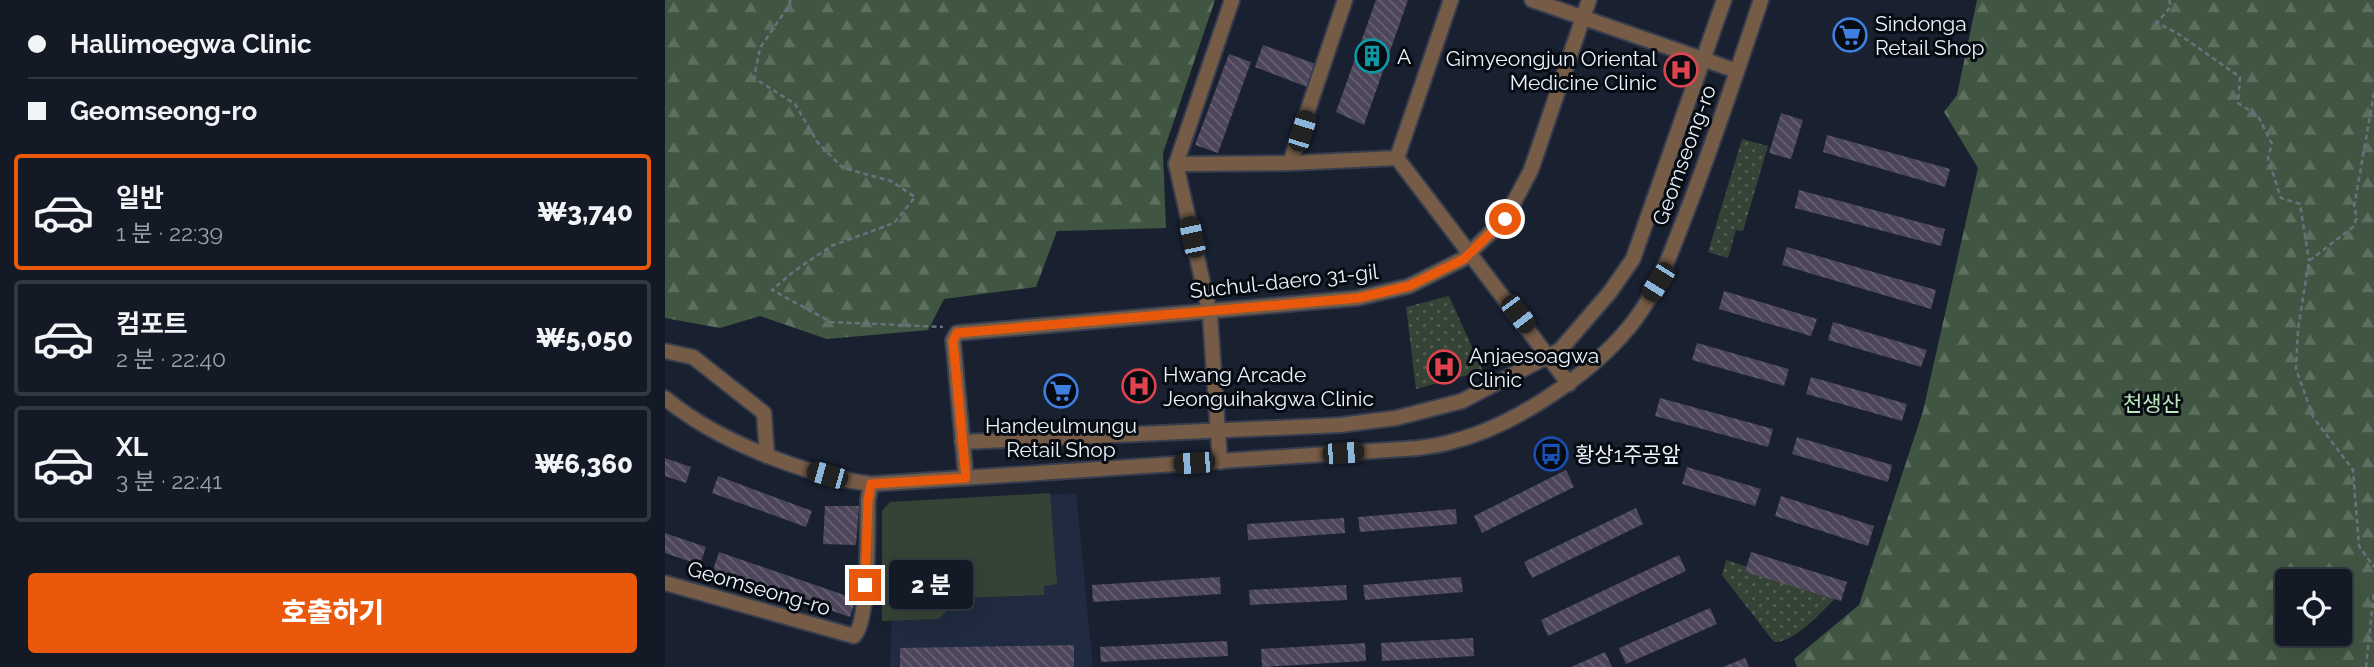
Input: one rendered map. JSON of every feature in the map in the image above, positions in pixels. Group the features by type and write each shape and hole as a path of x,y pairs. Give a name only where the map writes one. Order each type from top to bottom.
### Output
{"street":[{"path":"1220,462 1209,311 1176,164 1232,0"},
{"path":"1290,163 1345,0"},
{"path":"1397,158 1451,0"},
{"name":"Geomseong-ro","path":"1532,0 1737,71"},
{"name":"Suchul-daero 31-gil","path":"966,478 953,341 957,333 1358,298 1409,286 1464,259 1505,219 1531,170 1589,0"},
{"path":"962,442 1218,432 1340,425 1396,418 1462,401 1560,350 1580,330 1633,259 1724,0"},
{"name":"Geomseong-ro","path":"665,398 698,421 767,457 845,480 871,484 1418,448 1455,441 1490,428 1569,384 1599,359 1636,318 1658,282 1706,161 1761,0"},
{"path":"1176,164 1397,158"},
{"path":"1397,158 1569,384"},
{"path":"665,351 693,357 764,413 767,457"},
{"name":"Geomseong-ro","path":"665,583 854,636 859,632 865,604 868,500 871,484"}],"path":[{"path":"790,0 790,4 760,48 754,78 795,104 818,143 843,168 891,181 915,197 894,223 831,246 772,290 831,322 941,327 954,325"},
{"path":"2169,0 2171,6 2157,23 2178,33 2240,77 2238,103 2258,116 2272,144 2268,158 2281,198 2300,204 2309,261 2298,329 2296,369 2313,417 2353,470 2359,546 2374,567"},
{"path":"2309,261 2353,227 2357,218 2354,207 2374,93"},
{"path":"2365,667 2374,592"}],"shaded area":[{"path":"1076,493 1093,667 890,667 896,510"}],"green space":[{"path":"665,0 1215,0 1163,153 1166,228 1057,231 1036,287 944,299 928,330 827,339 760,316 720,328 665,318"},
{"name":"천생산","path":"1977,0 2374,0 2374,667 1797,667 1794,659 1859,605 1923,411 1978,168 1944,112 1957,95"},
{"path":"1742,139 1768,146 1743,231 1736,230 1728,258 1708,252"},
{"path":"1449,296 1483,371 1416,389 1406,307"},
{"path":"1050,493 1057,584 1044,586 1044,595 959,598 939,619 882,621 882,511 890,502"},
{"path":"1726,560 1838,596 1800,632 1774,642 1722,575"}],"building":[{"name":"A","path":"1376,0 1408,0 1364,125 1336,112"},
{"path":"1263,45 1316,64 1307,87 1255,67"},
{"path":"1229,54 1251,62 1218,153 1195,145"},
{"path":"1781,113 1803,120 1791,159 1769,153"},
{"path":"1827,135 1950,169 1945,187 1823,152"},
{"path":"1799,190 1945,229 1941,246 1795,208"},
{"path":"1787,247 1936,290 1931,309 1782,265"},
{"path":"1724,291 1817,319 1811,336 1719,309"},
{"path":"1833,322 1927,350 1921,367 1828,340"},
{"path":"1697,343 1789,369 1784,386 1692,360"},
{"path":"1811,377 1907,404 1902,421 1806,394"},
{"path":"1660,398 1773,429 1768,447 1655,416"},
{"path":"1797,437 1892,465 1888,482 1792,454"},
{"path":"665,458 691,467 686,483 665,476"},
{"path":"1687,467 1761,489 1755,506 1682,484"},
{"path":"1566,470 1574,487 1482,533 1474,516"},
{"path":"718,476 812,511 806,527 712,493"},
{"path":"1781,496 1874,526 1868,546 1775,516"},
{"path":"825,506 859,506 856,545 823,544"},
{"path":"1636,508 1643,524 1532,578 1524,562"},
{"path":"1456,509 1457,524 1360,532 1358,517"},
{"path":"1344,518 1345,533 1248,540 1247,524"},
{"path":"665,533 706,547 700,565 665,553"},
{"path":"719,552 856,599 850,617 713,570"},
{"path":"1751,552 1847,582 1841,601 1745,572"},
{"path":"1679,555 1686,571 1548,636 1541,620"},
{"path":"1220,577 1221,594 1093,602 1092,585"},
{"path":"1461,577 1463,592 1365,600 1363,585"},
{"path":"1346,585 1347,600 1250,605 1249,590"},
{"path":"1710,608 1717,624 1626,664 1619,648"},
{"path":"1473,638 1474,656 1382,661 1381,643"},
{"path":"1227,641 1228,656 1101,662 1100,647"},
{"path":"1365,643 1366,661 1262,667 1261,649"},
{"path":"1074,645 1074,667 900,667 900,648"},
{"path":"1605,652 1612,667 1571,667"},
{"path":"1745,658 1749,667 1723,667"}],"place":[{"name":"Sindonga Retail Shop","path":"1850,35"},
{"name":"A","path":"1372,56"},
{"name":"Gimyeongjun Oriental Medicine Clinic","path":"1681,70"},
{"name":"Anjaesoagwa Clinic","path":"1444,367"},
{"name":"Hwang Arcade Jeonguihakgwa Clinic","path":"1139,386"},
{"name":"Handeulmungu Retail Shop","path":"1061,391"},
{"name":"황상1주공앞","path":"1551,454"}],"route":[{"path":"865,585 871,484 966,478 953,341 957,333 1358,298 1409,286 1464,259 1505,219"}]}
